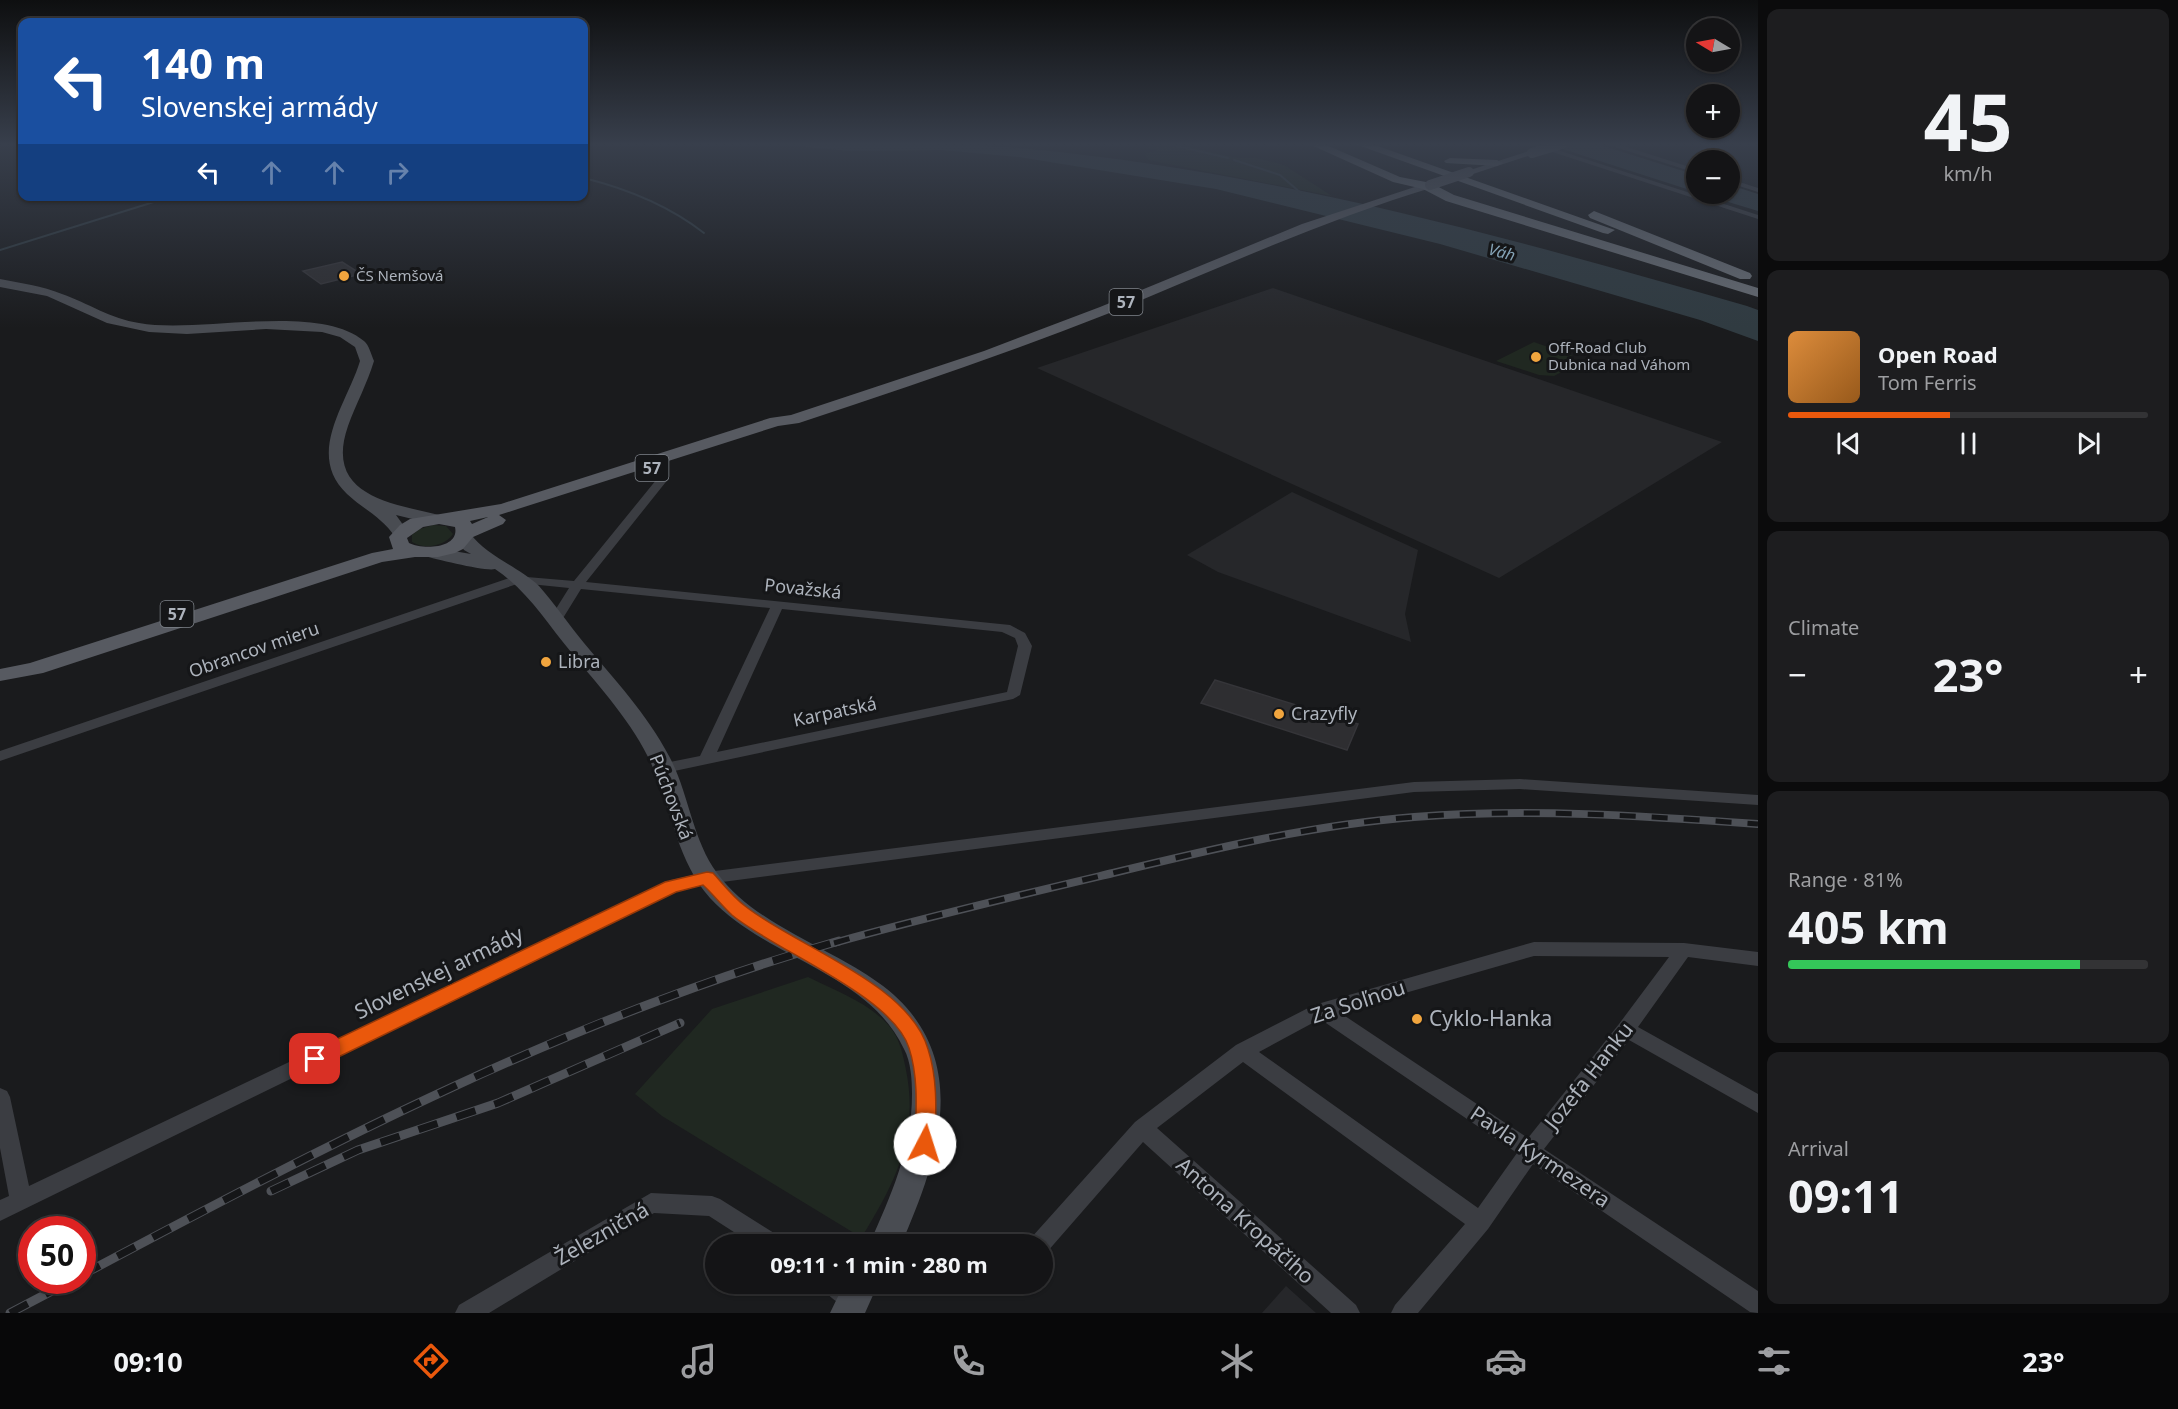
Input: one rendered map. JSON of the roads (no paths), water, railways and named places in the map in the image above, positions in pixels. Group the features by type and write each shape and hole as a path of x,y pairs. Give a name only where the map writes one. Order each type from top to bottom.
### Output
{"highway":[{"path":"1474,205 1758,291"},
{"path":"1518,205 1758,291"},
{"path":"1537,205 1758,282"},
{"path":"1572,205 1758,282"}],"main road":[{"name":"57","path":"0,675 35,668 379,557 455,545 465,535 539,504 782,426 793,420 1053,330 1305,228 1370,205"},
{"path":"0,283 40,290 105,318 149,329 305,327 332,330 352,337 365,349 367,362 341,424 335,456 346,485 390,520 400,535 400,546 421,552 465,558 515,576"},
{"name":"57","path":"0,675 35,660 355,557 400,535 411,526 504,509 776,421 793,420"},
{"path":"362,497 405,513 462,523 465,535"},
{"name":"Púchovská","path":"465,535 470,546 515,576 555,620 638,725 665,768 689,844 707,878 738,910 852,981 895,1011 909,1029 919,1048 926,1080 928,1113 925,1144 919,1168 890,1234"}],"street":[{"path":"1722,205 1758,217"},
{"path":"555,620 577,585 665,476"},
{"name":"Považská","path":"515,576 577,585 1005,628 1020,636 1025,646 1013,695"},
{"name":"Obrancov mieru","path":"0,756 515,576"},
{"path":"706,759 778,605"},
{"name":"Karpatská","path":"665,768 1013,695"},
{"name":"Slovenskej armády","path":"0,1211 671,886 707,878 1414,787 1520,784 1758,800"},
{"name":"Za Soľnou","path":"1049,1234 1142,1128 1243,1052 1320,1010 1534,949 1684,950 1758,959"},
{"name":"Jozefa Hanku","path":"1403,1313 1480,1222 1531,1150 1626,1029 1684,950"},
{"name":"Pavla Kyrmezera","path":"1320,1010 1758,1305"},
{"path":"1626,1029 1758,1104"},
{"path":"1243,1052 1480,1222"},
{"path":"0,1097 21,1201"},
{"name":"Antona Kropáčiho","path":"1142,1128 1348,1313"},
{"name":"Železničná","path":"467,1313 651,1203 712,1206 757,1234"}],"water":[{"name":"Váh","path":"1282,205 1365,205 1570,256 1747,306 1758,310 1758,341 1700,320 1440,244"},
{"path":"1739,205 1758,205 1758,211"}],"waterway":[{"path":"0,250 143,205"},
{"path":"660,205 704,233"}],"railway":[{"path":"834,943 973,906 1187,855 1300,832 1376,821 1457,814 1543,813 1758,824"},
{"path":"96,1268 266,1178 452,1087 642,1007 739,972 839,941"},
{"path":"271,1191 358,1150 498,1103 680,1023"},
{"path":"10,1313 46,1294"}],"place":[{"name":"ČS Nemšová","path":"344,276"},
{"name":"Off-Road Club Dubnica nad Váhom","path":"1536,357"},
{"name":"Libra","path":"546,662"},
{"name":"Crazyfly","path":"1279,714"},
{"name":"Cyklo-Hanka","path":"1417,1019"}]}
